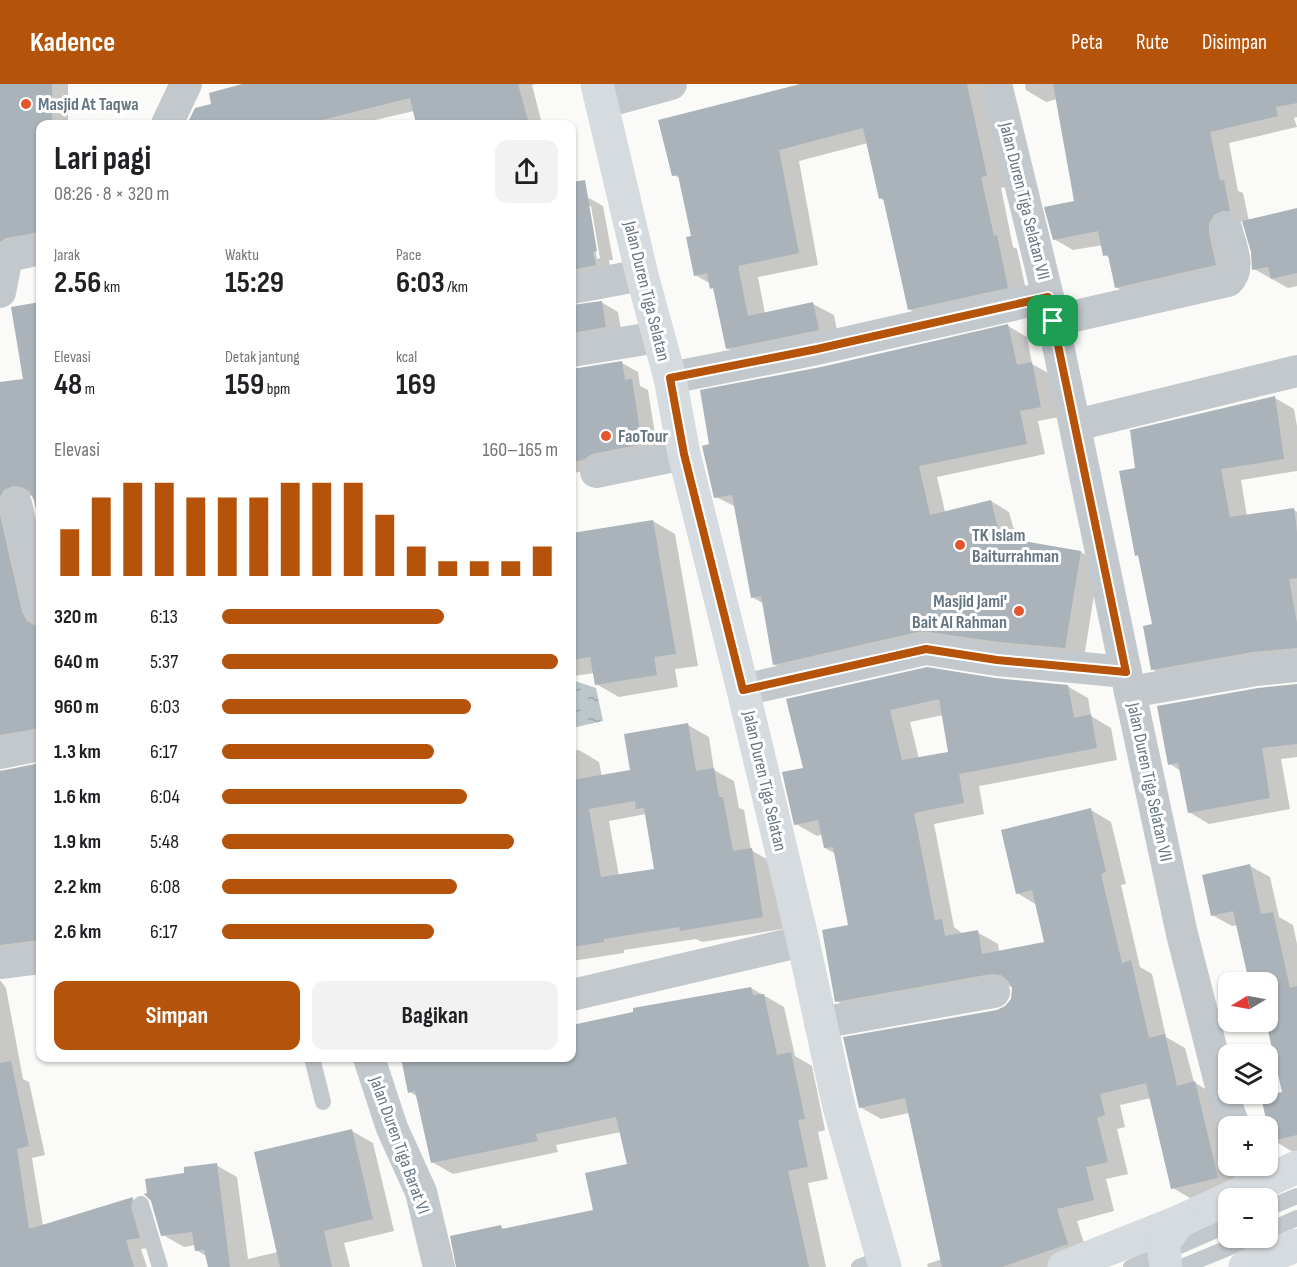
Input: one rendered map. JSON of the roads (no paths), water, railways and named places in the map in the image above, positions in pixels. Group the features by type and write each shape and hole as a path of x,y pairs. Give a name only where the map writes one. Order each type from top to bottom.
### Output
{"street":[{"path":"169,120 186,84"},
{"path":"599,93 671,84"},
{"name":"Jalan Duren Tiga Selatan VII","path":"996,84 1076,425 1182,934 1230,1116"},
{"name":"Jalan Duren Tiga Selatan","path":"599,93 642,275 670,378 684,454 803,941 875,1264"},
{"path":"670,378 840,344 1228,281 1234,276 1236,267 1227,228"},
{"path":"0,292 6,262 10,256 36,250"},
{"path":"576,287 642,275"},
{"path":"576,350 658,337"},
{"path":"1076,425 1297,371"},
{"path":"596,471 684,454"},
{"path":"19,503 36,588"},
{"path":"743,690 926,649 1128,682 1297,666"},
{"path":"0,753 36,746"},
{"path":"576,994 803,941"},
{"path":"0,963 36,958"},
{"path":"820,1023 994,992"},
{"name":"Jalan Duren Tiga Barat VI","path":"370,1062 392,1128 421,1192 439,1267"},
{"path":"1064,1267 1180,1221 1297,1167"},
{"path":"1170,1262 1163,1243 1180,1221"},
{"path":"1245,1267 1283,1249"}],"lane":[{"path":"313,1062 324,1102"},
{"path":"1258,1186 1297,1196"},
{"path":"141,1204 160,1267"},
{"path":"1283,1249 1297,1218"},
{"path":"1170,1262 1218,1231"},
{"path":"1131,1267 1170,1262 1218,1248"}],"water":[{"path":"576,681 596,688 603,721 576,727"}],"place":[{"name":"Masjid At Taqwa","path":"26,104"},
{"name":"FaoTour","path":"606,436"},
{"name":"TK Islam Baiturrahman","path":"960,545"},
{"name":"Masjid Jami' Bait Al Rahman","path":"1019,611"}]}
